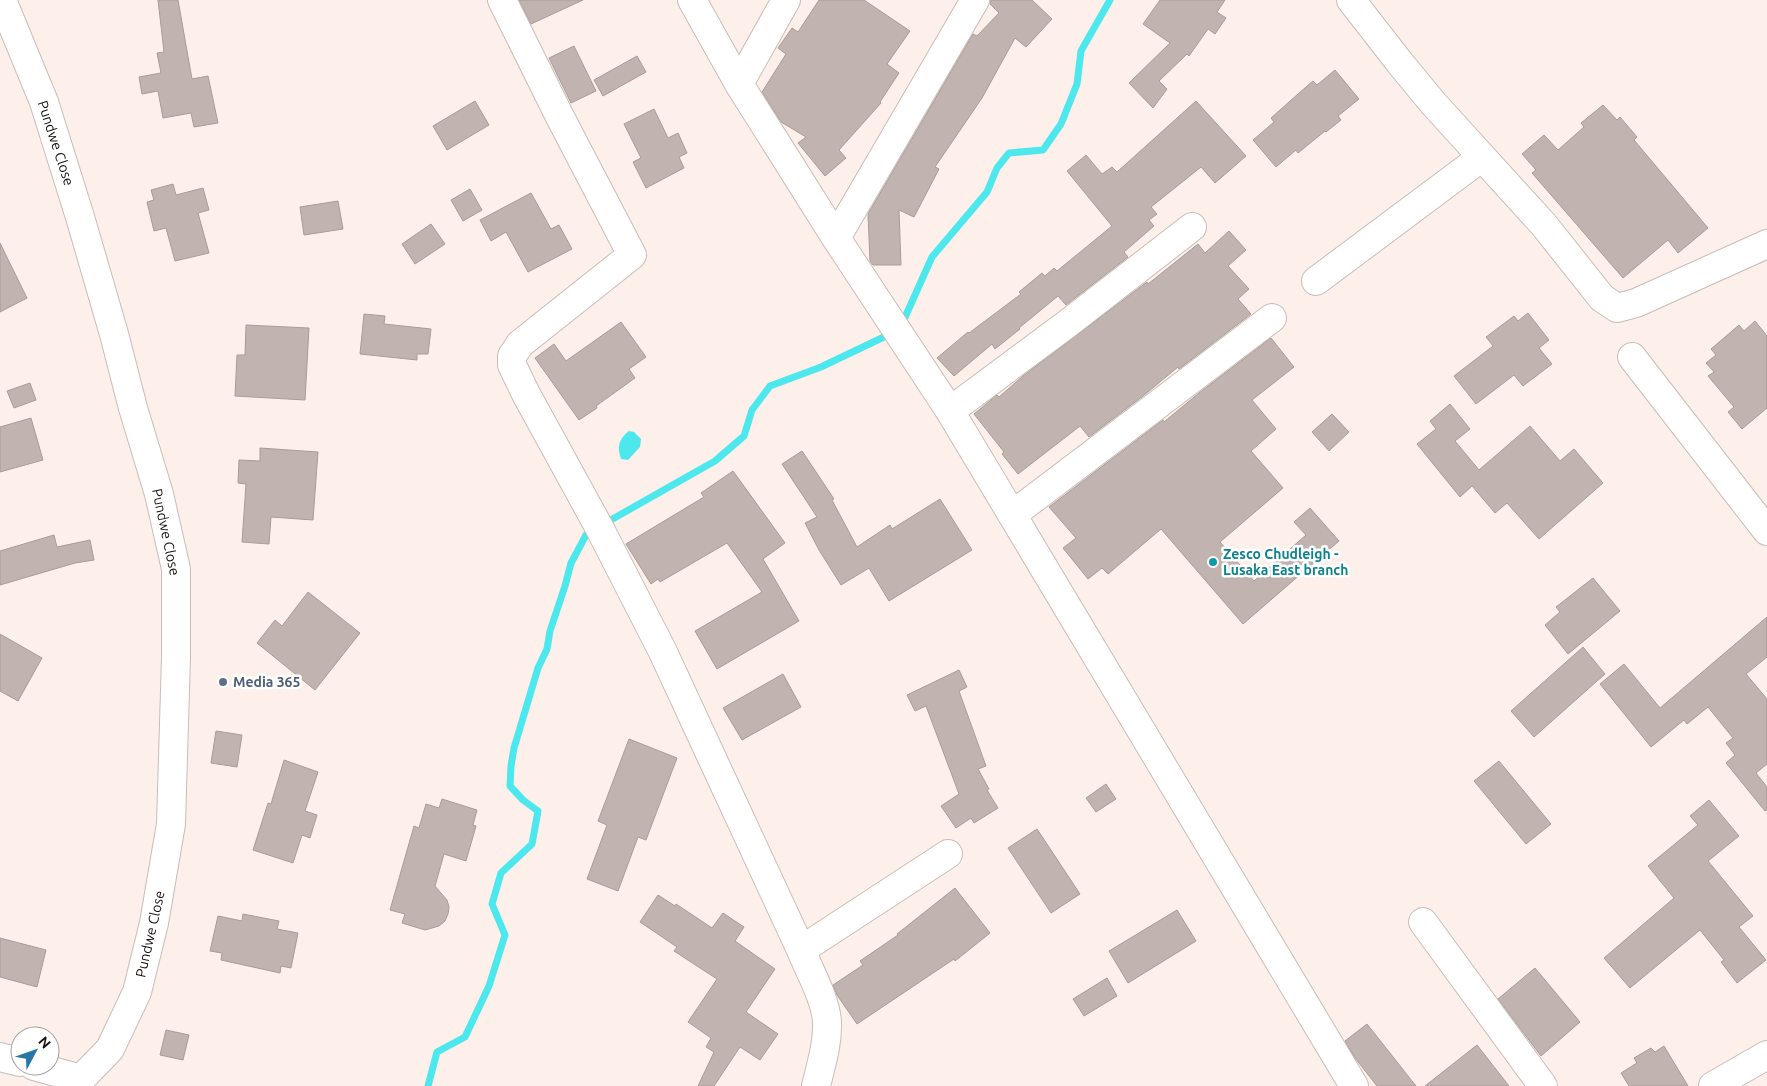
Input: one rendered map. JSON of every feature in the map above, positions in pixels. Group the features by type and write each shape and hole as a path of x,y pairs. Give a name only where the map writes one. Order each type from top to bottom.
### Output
{"street":[{"name":"Pundwe Close","path":"2,0 44,102 80,217 114,334 132,408 159,494 176,569 176,657 171,824 154,923 137,992 110,1049 80,1082 60,1075"},
{"path":"502,0 564,126 632,255 520,344 512,356 512,365 599,527 657,641 801,950 822,1000 828,1020 827,1037 816,1086"},
{"path":"692,0 739,84 836,238 950,411 1354,1086"},
{"path":"739,84 786,0"},
{"path":"836,238 975,0"},
{"path":"1351,0 1400,63 1544,225 1602,298 1617,308 1636,303 1767,244"},
{"path":"1316,281 1482,157"},
{"path":"950,411 1068,324 1192,227"},
{"path":"1012,515 1272,318"},
{"path":"1632,357 1767,531"},
{"path":"801,950 948,854"},
{"path":"1423,922 1543,1086"},
{"path":"1713,1086 1767,1055"}],"water":[{"path":"629,431 634,432 641,439 640,447 628,460 621,459 619,444"}],"building":[{"path":"158,0 178,0 192,79 208,76 218,123 194,127 191,113 163,118 158,91 142,94 139,77 161,73 157,53 164,52"},
{"path":"519,0 583,0 531,24"},
{"path":"819,0 864,0 910,31 887,64 899,73 881,103 839,150 846,158 825,176 798,143 806,137 781,122 762,92 786,54 778,48 792,28 798,32"},
{"path":"991,0 1032,0 1052,19 1026,47 1015,38 982,98 935,167 939,169 914,217 899,210 901,265 873,265 870,261 868,214 973,34 977,36 999,13 990,4"},
{"path":"1160,0 1225,0 1217,12 1226,18 1215,34 1208,29 1189,56 1187,54 1159,81 1167,89 1153,108 1129,83 1170,43 1143,24"},
{"path":"574,46 596,91 571,103 549,58"},
{"path":"637,56 646,72 603,96 594,80"},
{"path":"1335,70 1359,99 1338,116 1341,120 1298,153 1296,150 1276,167 1253,140 1274,122 1271,118 1313,81 1317,85"},
{"path":"475,101 489,125 447,150 433,126"},
{"path":"1196,101 1246,156 1215,183 1201,167 1151,207 1157,214 1149,220 1154,226 1124,252 1128,257 1066,305 1058,296 995,349 992,344 954,376 937,358 968,332 1021,294 1019,292 1042,273 1045,276 1054,268 1057,271 1112,226 1067,171 1086,155 1102,174 1112,167 1117,172"},
{"path":"1603,105 1617,120 1620,117 1637,137 1634,140 1708,228 1678,253 1668,240 1623,278 1532,173 1536,170 1522,154 1544,135 1558,150 1584,127 1581,123"},
{"path":"654,109 668,138 678,133 687,153 679,157 684,168 646,188 633,162 641,158 624,124"},
{"path":"173,184 176,195 203,188 209,210 198,213 209,253 175,261 166,228 154,231 147,202 154,200 151,190"},
{"path":"470,189 482,210 463,221 451,200"},
{"path":"531,193 551,229 559,225 572,249 528,272 506,232 491,241 480,220"},
{"path":"338,201 343,229 304,235 300,207"},
{"path":"431,224 445,244 415,264 402,244"},
{"path":"1229,231 1246,250 1228,266 1249,289 1238,299 1251,314 1179,369 1178,367 1089,437 1080,426 1018,474 1002,454 1004,452 974,414 997,395 999,397 1023,376 1147,282 1148,284 1198,244 1205,253"},
{"path":"0,243 27,298 0,312"},
{"path":"1528,313 1549,340 1539,348 1552,364 1523,386 1514,375 1476,404 1454,376 1493,346 1486,337 1514,316 1518,321"},
{"path":"364,314 385,316 384,324 431,329 428,354 417,354 417,360 360,354"},
{"path":"1755,321 1767,336 1767,408 1742,429 1728,412 1734,407 1708,376 1714,372 1706,363 1716,355 1711,349 1739,325 1744,331"},
{"path":"621,322 646,357 629,369 635,378 579,420 535,358 554,344 566,361"},
{"path":"246,325 309,328 305,400 235,396 237,355 245,355"},
{"path":"1271,338 1294,367 1252,400 1276,429 1251,451 1283,488 1220,542 1254,581 1306,535 1294,522 1310,508 1339,541 1243,624 1161,529 1108,574 1102,568 1088,579 1063,548 1076,538 1049,507 1163,420 1164,422"},
{"path":"30,383 36,400 14,408 7,391"},
{"path":"1450,404 1470,429 1455,441 1479,470 1530,426 1560,461 1574,449 1603,483 1539,539 1507,503 1495,513 1472,486 1460,497 1417,444 1436,429 1430,421"},
{"path":"1332,414 1349,432 1329,451 1312,432"},
{"path":"31,418 43,460 0,472 0,427"},
{"path":"260,448 318,452 313,520 271,517 269,544 242,542 246,484 238,483 239,460 260,461"},
{"path":"802,451 834,499 832,500 857,547 890,525 892,529 940,499 972,550 889,601 869,568 841,585 805,523 817,517 782,464"},
{"path":"733,471 785,543 763,559 799,621 717,669 695,631 762,592 727,543 660,582 658,579 651,584 626,544 704,497 701,493"},
{"path":"54,535 57,547 90,540 94,560 75,563 0,585 0,551"},
{"path":"1593,578 1620,611 1568,654 1545,625 1560,612 1556,607"},
{"path":"308,592 360,633 315,690 257,643 275,620 282,626"},
{"path":"1767,617 1767,657 1746,674 1767,699 1767,764 1756,773 1767,787 1767,810 1765,811 1726,763 1735,755 1726,743 1733,738 1708,707 1687,724 1684,720 1651,747 1600,684 1624,664 1660,708"},
{"path":"0,634 42,658 18,701 0,691"},
{"path":"1583,647 1605,674 1534,737 1511,711"},
{"path":"959,670 967,687 959,691 986,766 978,769 989,789 987,790 998,808 974,823 971,818 956,828 941,806 959,794 926,706 915,711 907,695"},
{"path":"783,674 801,707 742,740 723,708"},
{"path":"216,731 242,735 237,767 211,763"},
{"path":"629,739 677,758 646,840 638,837 618,891 587,879 607,825 598,821"},
{"path":"284,760 318,772 305,811 317,815 310,838 302,835 293,863 253,850 268,803 271,804"},
{"path":"1499,761 1551,824 1526,844 1474,781"},
{"path":"1106,784 1116,799 1096,812 1086,798"},
{"path":"442,799 477,810 473,825 476,826 466,861 444,854 435,886 447,900 448,914 445,921 439,926 425,930 402,923 405,914 390,910 414,826 419,828 426,804 439,808"},
{"path":"1709,800 1739,836 1708,861 1753,916 1739,927 1766,960 1737,983 1721,962 1724,960 1700,930 1630,988 1604,958 1674,898 1648,866 1698,825 1690,816"},
{"path":"1037,829 1080,894 1051,913 1008,848"},
{"path":"955,888 990,933 955,961 954,959 857,1024 837,995 833,985 863,965 860,961 898,935"},
{"path":"658,895 675,906 676,904 712,928 723,913 744,927 735,941 775,969 746,1012 778,1034 760,1060 740,1047 714,1086 698,1086 714,1052 706,1047 711,1038 688,1022 717,979 674,951 677,947 640,922"},
{"path":"1177,910 1196,941 1128,983 1109,951"},
{"path":"243,914 279,921 277,929 298,933 291,968 281,966 280,973 221,960 222,953 210,951 218,916 242,921"},
{"path":"0,938 46,950 37,987 0,977"},
{"path":"1535,968 1580,1022 1541,1056 1498,999"},
{"path":"1107,978 1117,996 1084,1016 1073,999"},
{"path":"1367,1024 1416,1086 1377,1086 1355,1058 1345,1041"},
{"path":"166,1030 189,1035 183,1060 160,1055"},
{"path":"1477,1045 1509,1086 1425,1086"},
{"path":"1664,1046 1688,1086 1629,1086 1621,1073 1637,1063 1634,1058 1651,1048 1655,1052"}],"waterway":[{"path":"902,324 932,257 987,192 997,168 1009,153 1043,150 1061,124 1077,84 1081,51 1110,0"},
{"path":"609,521 715,461 744,436 752,410 770,386 821,367 886,336"},
{"path":"428,1086 437,1052 465,1037 489,986 505,935 492,904 501,873 532,844 538,811 523,800 510,786 514,748 538,668 547,649 550,631 571,563 586,535"}],"place":[{"name":"Zesco Chudleigh - Lusaka East branch","path":"1213,562"},
{"name":"Media 365","path":"223,682"}]}
